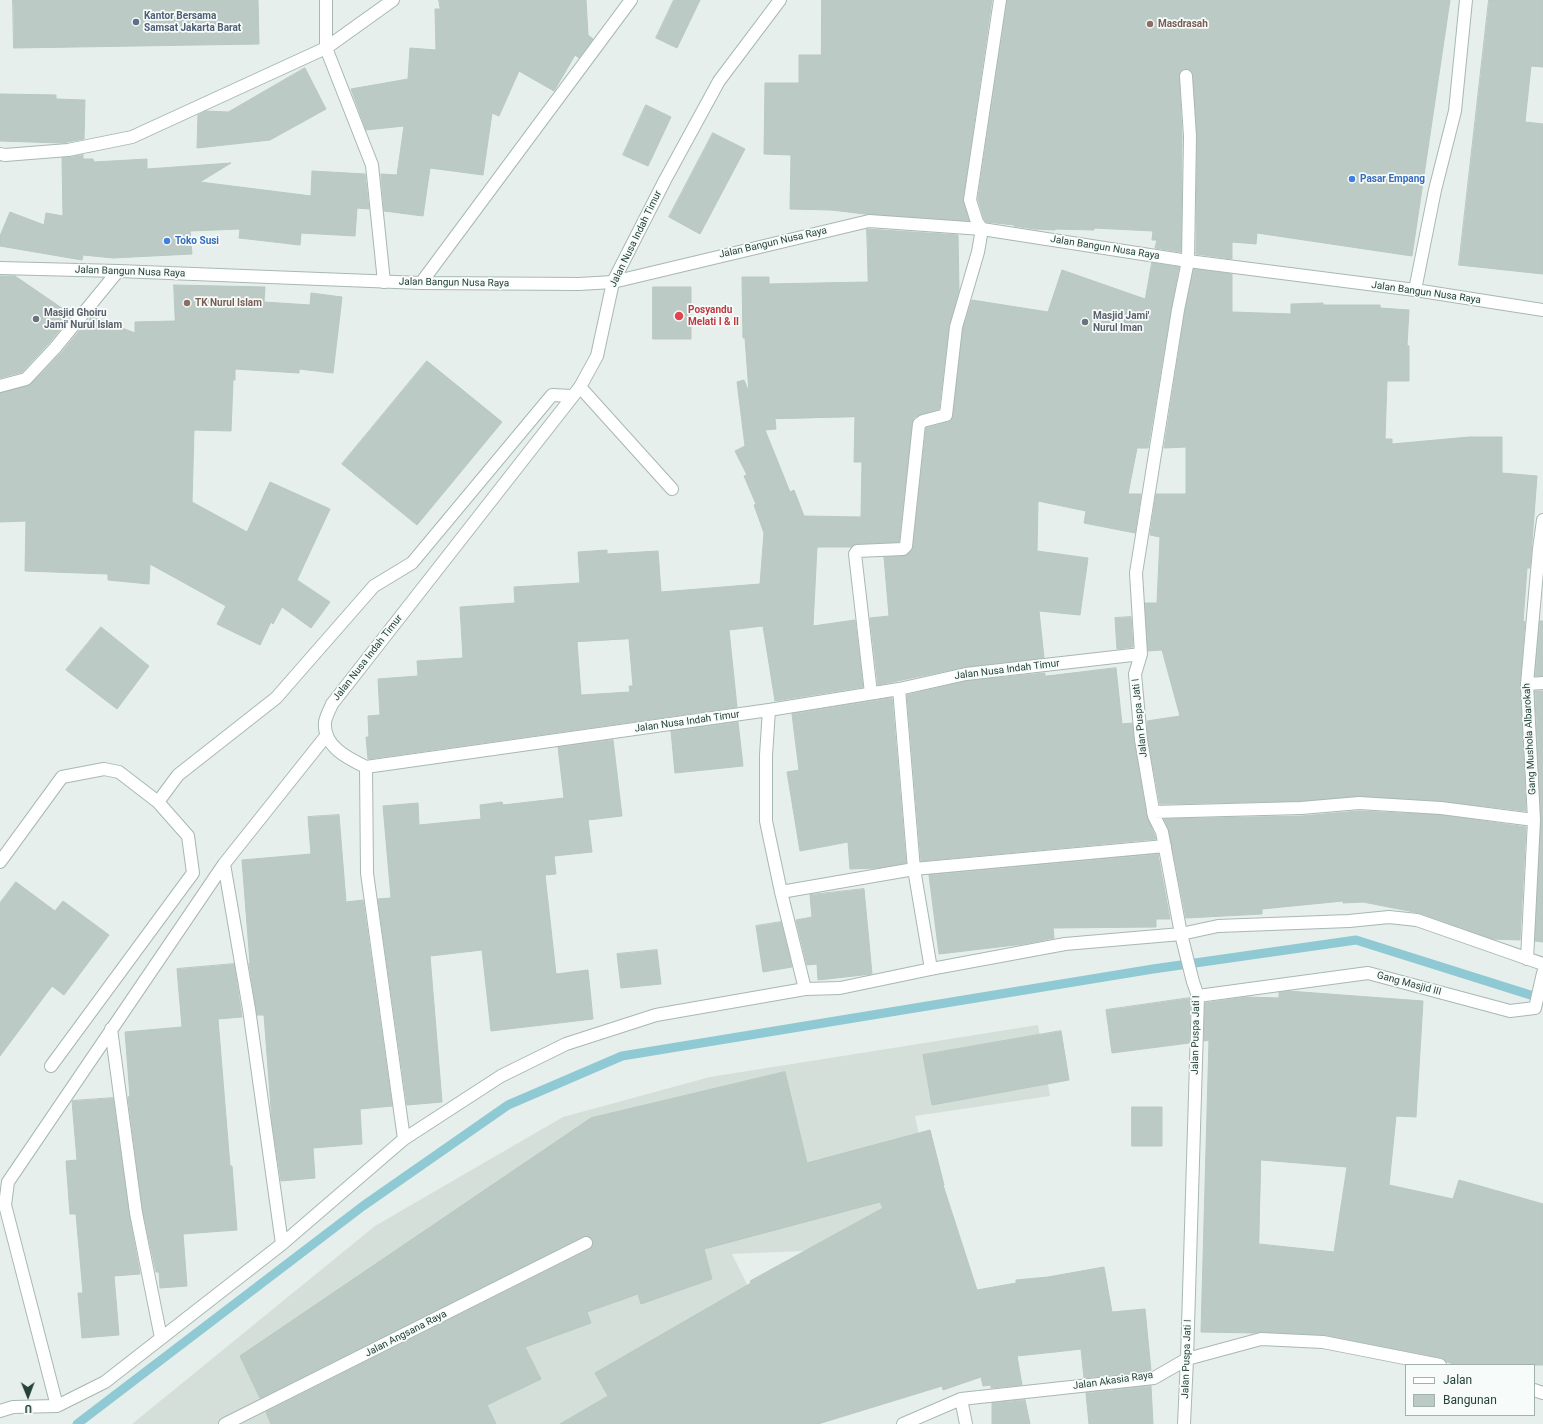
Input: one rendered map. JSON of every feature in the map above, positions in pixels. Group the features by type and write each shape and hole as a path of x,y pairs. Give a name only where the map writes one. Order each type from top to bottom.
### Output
{"street":[{"path":"326,0 326,48 372,165 384,282"},
{"path":"0,154 5,155 68,150 132,137 326,48 393,0"},
{"path":"421,284 631,0"},
{"name":"Jalan Nusa Indah Timur","path":"326,736 325,720 332,704 576,392 597,356 613,282 665,180 719,81 780,0"},
{"path":"871,693 855,554 857,551 903,549 906,546 919,424 923,421 946,415 956,327 978,252 982,229 977,222 970,200 1000,0"},
{"path":"1415,290 1435,190 1455,111 1466,0"},
{"path":"1141,654 1136,573 1177,317 1188,261 1190,136 1186,76"},
{"name":"Jalan Bangun Nusa Raya","path":"0,268 118,271 421,284 579,284 613,282 868,221 982,229 1188,261 1415,290 1543,310"},
{"path":"0,386 26,379 55,348 118,271"},
{"path":"158,802 178,775 276,698 374,586 412,563 552,395 576,392 672,489"},
{"name":"Gang Mushola Albarokah","path":"1527,959 1534,820 1527,684 1543,520"},
{"name":"Jalan Nusa Indah Timur","path":"366,767 768,710 899,688 966,674 1141,654"},
{"name":"Jalan Puspa Jati I","path":"1141,654 1135,674 1141,740 1153,812 1162,832 1183,938 1193,982 1198,996 1184,1424"},
{"path":"1527,684 1543,684"},
{"path":"899,688 914,869 931,969"},
{"path":"768,710 766,821 804,989"},
{"path":"57,1406 5,1205 8,1182 16,1167 224,864 326,736 336,749 344,756 366,767 367,873 404,1139"},
{"path":"0,862 62,777 104,769 119,772 158,802 188,836 193,872 51,1066"},
{"path":"1153,812 1301,808 1359,803 1441,808 1534,820"},
{"path":"781,892 914,869 1165,846"},
{"path":"224,864 249,1009 282,1244"},
{"path":"0,1411 13,1407 57,1406 105,1382 282,1244 404,1139 501,1076 566,1044 656,1015 804,989 840,988 1065,944 1183,938 1218,926 1348,921 1389,917 1417,920 1543,964"},
{"name":"Gang Masjid III","path":"1198,996 1368,973 1510,1011 1534,1008 1543,975"},
{"path":"111,1029 136,1213 161,1338"},
{"name":"Jalan Angsana Raya","path":"225,1424 586,1243"},
{"name":"Jalan Akasia Raya","path":"903,1424 961,1400 1154,1378 1187,1359 1261,1339 1323,1342 1435,1364"},
{"path":"961,1400 966,1424"}],"shaded area":[{"path":"1038,1025 1050,1096 915,1116 936,1215 825,1250 732,1254 787,1365 688,1424 132,1424 375,1226 563,1117 710,1077"}],"building":[{"name":"Kantor Bersama Samsat Jakarta Barat","path":"13,0 258,0 259,44 14,48"},
{"path":"439,0 586,0 588,35 593,39 579,58 575,55 554,91 519,71 499,116 492,113 483,175 430,168 423,216 384,211 381,174 397,175 404,126 366,130 351,89 408,79 410,48 436,50 435,9 440,9"},
{"path":"674,0 700,0 677,48 656,38"},
{"path":"822,0 992,0 963,199 969,221 865,214 831,210 790,209 791,155 764,154 765,83 799,83 799,55 821,55"},
{"path":"1007,0 1450,0 1412,256 1257,233 1256,244 1232,242 1232,259 1196,254 1197,136 1193,76 1192,72 1186,69 1182,70 1179,76 1182,136 1181,252 1155,248 1157,240 1152,240 1153,231 1094,228 1094,230 1034,229 986,222 978,199"},
{"path":"1489,0 1543,0 1543,67 1531,66 1525,122 1543,124 1543,274 1459,265"},
{"path":"305,68 326,109 270,140 197,148 198,115 206,111 228,112"},
{"path":"0,94 56,95 56,99 85,100 84,139 62,143 0,141"},
{"path":"646,105 671,117 648,166 623,155"},
{"path":"713,133 745,149 700,234 669,217"},
{"path":"83,155 83,159 93,159 94,162 147,159 147,169 231,163 200,182 311,196 312,171 365,174 369,209 357,208 355,236 301,233 300,245 239,238 240,229 190,231 192,254 113,258 83,255 82,260 0,246 0,236 10,212 44,225 46,213 63,216 62,158"},
{"path":"867,229 958,235 959,291 949,326 939,409 919,415 914,418 912,423 899,542 857,544 851,547 817,547 813,626 855,620 863,687 775,701 763,626 729,630 737,707 368,759 366,737 369,737 368,716 380,715 378,679 418,676 417,661 463,658 460,607 515,603 514,587 580,583 578,552 607,550 607,554 658,551 661,592 760,584 764,533 754,505 756,504 744,476 747,475 735,451 745,446 737,382 744,380 749,392 745,338 743,338 742,277 769,277 769,284 868,282","holes":["855,417 854,462 862,462 861,517 804,516 794,490 790,492 765,430 776,429 775,419","629,639 633,686 629,686 630,692 581,695 577,642"]},
{"path":"1152,263 1179,267 1148,448 1137,448 1128,494 1141,494 1135,533 1084,523 1086,511 1038,501 1037,551 1088,558 1080,615 1039,611 1044,658 965,667 878,685 870,618 889,616 884,557 904,556 908,554 913,547 926,428 948,422 953,416 963,328 972,300 1048,312 1062,270 1145,299"},
{"path":"1194,269 1232,274 1232,312 1291,314 1291,304 1323,303 1323,305 1380,305 1380,308 1409,310 1407,345 1409,346 1409,381 1387,381 1385,439 1392,439 1392,444 1469,437 1502,437 1502,473 1537,476 1530,568 1527,568 1523,622 1525,621 1520,683 1526,811 1441,801 1359,796 1301,801 1160,804 1148,739 1147,721 1180,716 1162,650 1148,651 1145,603 1157,603 1160,537 1150,535 1156,494 1186,494 1186,447 1164,448 1185,311"},
{"path":"0,276 15,276 72,315 22,372 0,378"},
{"path":"174,285 265,287 264,302 310,305 311,293 342,297 333,373 299,369 299,373 235,369 235,380 233,380 231,431 194,430 192,502 247,532 270,482 330,509 297,580 330,602 311,628 282,607 273,624 271,622 260,645 217,624 226,606 150,564 149,584 108,580 108,574 25,571 26,521 0,522 0,393 31,384 61,353 85,324 87,325 91,316 135,333 135,322 175,321"},
{"path":"653,287 691,287 691,339 653,339"},
{"path":"427,361 502,422 417,525 342,464"},
{"path":"1131,617 1133,647 1117,649 1115,618"},
{"path":"1540,621 1543,621 1543,676 1535,676"},
{"path":"101,627 149,666 117,709 66,670"},
{"path":"1116,668 1122,724 1132,723 1146,813 1156,839 921,861 907,695 967,681 1045,673 1045,676"},
{"path":"1535,691 1543,691 1543,942 1535,941 1541,820"},
{"path":"892,698 906,863 877,868 850,869 848,842 800,851 787,772 799,770 792,714"},
{"path":"738,722 743,766 675,773 671,731"},
{"path":"613,740 622,816 588,820 592,852 554,856 556,874 545,875 556,974 588,970 593,1019 491,1031 482,950 430,956 442,1102 407,1105 378,899 391,898 383,806 418,803 419,825 481,819 480,805 502,802 503,805 564,798 558,747"},
{"path":"1359,811 1440,815 1526,827 1520,940 1493,939 1419,913 1363,902 1343,903 1343,901 1262,909 1262,914 1186,918 1169,831 1164,819 1301,816"},
{"path":"339,815 346,902 363,900 392,1106 360,1109 362,1144 313,1148 315,1178 281,1181 272,1121 264,1015 257,1015 249,963 242,860 311,854 308,817"},
{"path":"1158,854 1170,919 1156,919 1156,927 1053,928 1054,938 1024,944 939,954 929,875"},
{"path":"16,882 55,911 63,901 109,935 64,995 52,986 0,1056 0,903"},
{"path":"864,889 872,974 818,980 817,964 807,965 796,920 812,917 810,895"},
{"path":"781,922 792,967 763,972 756,926"},
{"path":"657,950 661,984 621,988 617,954"},
{"path":"234,964 242,1017 218,1019 230,1166 232,1166 237,1230 183,1234 187,1286 160,1288 159,1272 156,1272 143,1212 128,1097 130,1096 125,1032 182,1027 177,969"},
{"path":"1288,991 1423,1001 1416,1117 1396,1116 1389,1185 1453,1199 1459,1180 1543,1204 1543,1365 1454,1364 1441,1358 1323,1335 1261,1332 1201,1332 1209,1040 1204,1041 1205,1003 1246,997 1279,998 1279,993","holes":["1261,1160 1347,1167 1334,1252 1259,1244"]},
{"path":"1190,998 1189,1043 1112,1053 1106,1010"},
{"path":"1061,1031 1069,1080 932,1105 923,1055"},
{"path":"785,1072 807,1163 930,1130 943,1185 977,1290 1016,1283 1016,1280 1048,1277 1104,1267 1112,1312 1145,1309 1151,1371 1084,1378 1081,1349 1017,1356 1022,1385 991,1388 991,1385 983,1386 981,1377 943,1390 942,1386 818,1424 560,1424 608,1396 595,1373 751,1283 750,1281 883,1208 880,1202 704,1249 712,1279 641,1304 638,1294 587,1312 591,1323 525,1347 541,1379 487,1405 496,1424 271,1424 266,1412 589,1250 592,1247 593,1240 590,1237 583,1236 260,1398 240,1356 591,1118"},
{"path":"113,1098 129,1214 140,1274 114,1276 119,1335 82,1338 78,1293 83,1293 76,1214 70,1214 66,1161 77,1160 72,1101"},
{"path":"1132,1107 1162,1107 1162,1146 1132,1146"},
{"path":"1151,1386 1153,1424 1089,1424 1086,1393"},
{"path":"1025,1400 1030,1424 992,1424 992,1403"}],"waterway":[{"path":"77,1424 363,1206 508,1105 622,1056 1153,969 1356,940 1543,999"}],"place":[{"name":"Kantor Bersama Samsat Jakarta Barat","path":"136,22"},
{"name":"Masdrasah","path":"1150,24"},
{"name":"Pasar Empang","path":"1352,179"},
{"name":"Toko Susi","path":"167,241"},
{"name":"TK Nurul Islam","path":"187,303"},
{"name":"Posyandu Melati I & II","path":"679,316"},
{"name":"Masjid Ghoiru Jami' Nurul Islam","path":"36,319"},
{"name":"Masjid Jami' Nurul Iman","path":"1085,322"}]}
